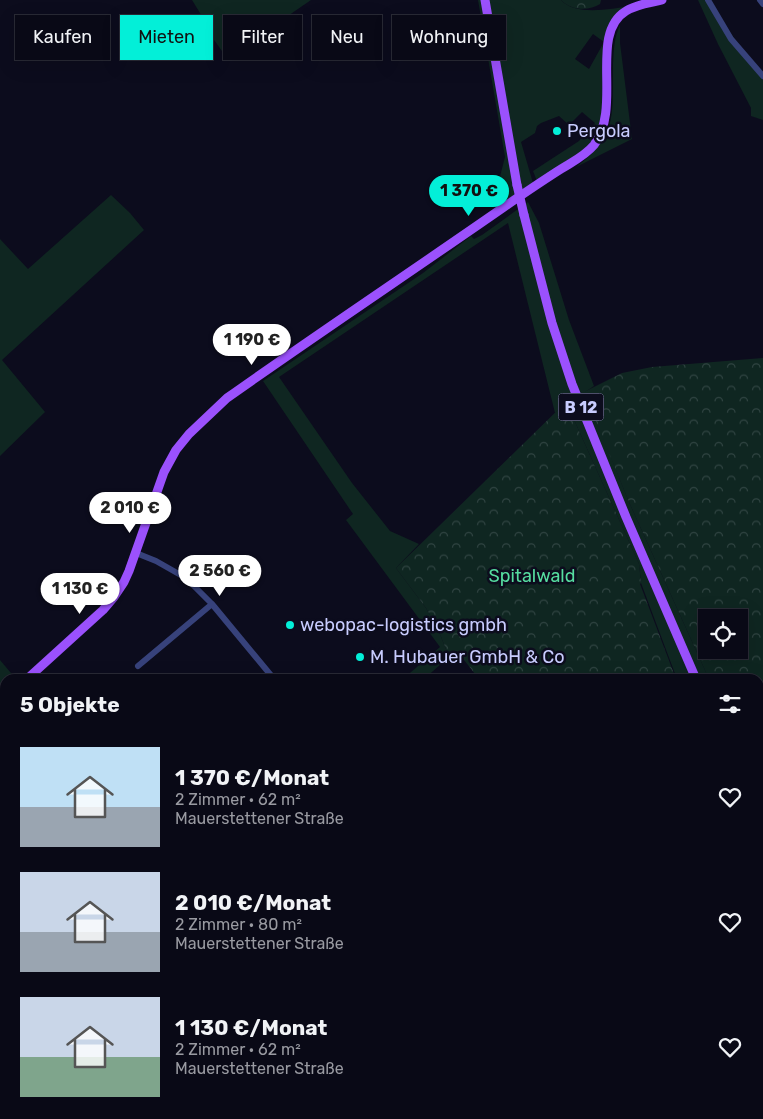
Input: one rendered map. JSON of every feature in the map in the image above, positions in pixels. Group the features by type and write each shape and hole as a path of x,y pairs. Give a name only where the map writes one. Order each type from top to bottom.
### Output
{"main road":[{"name":"B 12","path":"485,0 517,185 552,323 572,384 626,517 694,674"},
{"path":"33,674 103,610 124,582 164,472 176,450 189,434 212,410 250,382 588,151 598,138 606,117 608,95 607,44 613,24 625,12 634,7 662,0"}],"street":[{"path":"708,0 731,39 763,76"},
{"path":"760,0 763,4"},
{"path":"136,553 156,561 186,578 212,604 270,674"},
{"path":"186,578 195,566"},
{"path":"138,666 212,604"}],"green space":[{"path":"192,0 311,0 289,15 223,15 223,52 213,39 213,15 201,15"},
{"path":"478,0 483,0 486,15 481,15"},
{"path":"489,0 561,0 567,5 584,10 604,10 630,6 611,23 604,116 592,144 537,181 533,171 579,141 595,123 582,112 569,125 559,116 541,123 537,126 535,133 521,142 533,183 501,204 496,192 505,157 488,60 493,60 515,186 521,182 514,155 499,60 506,60 506,15 491,15","holes":["593,34 604,42 589,69 575,59"]},
{"path":"561,0 601,0 600,4 596,6 580,9 565,4"},
{"path":"698,0 707,0 763,79 763,120 751,116 751,108"},
{"path":"620,25 620,43 632,139 576,167 600,144 610,121 613,95 614,48"},
{"path":"111,195 144,230 2,360 45,412 0,456 0,239 28,269"},
{"path":"528,202 539,223 569,320 594,386 585,392 629,502 698,655 698,659 700,659 707,674 699,674 656,581 549,324 690,674 675,674 641,583 639,564 566,402 555,413 508,223 279,377 352,483 390,531 419,544 396,568 426,608 438,629 449,657 430,674 409,674 440,647 346,520 353,514 263,381 423,273 471,236 474,239"},
{"path":"763,358 763,674 707,674 700,659 748,659 748,609 698,609 698,655 629,502 584,392 622,373 652,367"},
{"name":"Spitalwald","path":"566,402 639,564 640,584 674,674 475,674 457,651 449,657 438,629 426,608 396,568"},
{"path":"0,660 12,674 0,674"}],"place":[{"name":"Pergola","path":"557,131"},
{"name":"webopac-logistics gmbh","path":"290,625"},
{"name":"M. Hubauer GmbH & Co","path":"360,657"}]}
